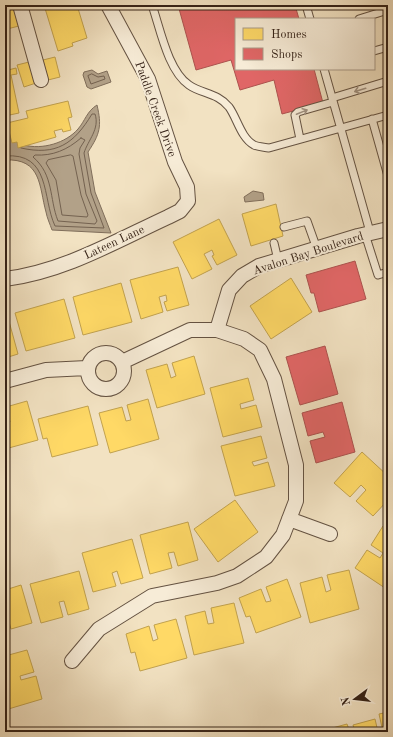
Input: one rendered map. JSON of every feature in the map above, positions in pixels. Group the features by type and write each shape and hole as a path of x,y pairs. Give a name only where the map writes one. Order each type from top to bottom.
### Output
{"street":[{"path":"20,5 40,80"},
{"name":"Paddle Creek Drive","path":"108,5 148,79 179,172"},
{"name":"Lateen Lane","path":"5,279 48,270 76,259 180,211 188,201 187,187 179,172"},
{"name":"Avalon Bay Boulevard","path":"218,330 229,290 242,276 259,266 367,233 388,229"},
{"path":"72,661 99,629 152,596 217,583 237,576 266,557 283,535 296,500 296,465 274,379 260,350 244,339 218,330 190,330 122,362"},
{"path":"99,353 113,353 122,362 124,368 122,380 112,388 104,389 93,384 87,368 94,357 99,353"},
{"path":"5,381 46,370 87,368"},
{"path":"289,519 330,534"}],"lane":[{"path":"152,5 174,67 179,76 189,85 220,98 229,107 246,137 254,144 269,148 388,115"},
{"path":"306,5 310,18"},
{"path":"362,18 388,10"},
{"path":"375,51 388,47"},
{"path":"324,70 378,275 388,272"},
{"path":"300,139 295,115 298,112 388,81"},
{"path":"372,119 388,176"},
{"path":"284,227 307,220 316,249"},
{"path":"274,243 278,260"}],"water":[{"path":"92,70 98,74 107,71 111,82 91,89 87,87 83,75 84,72"},
{"path":"97,105 100,124 99,130 88,152 95,192 111,233 52,230 46,214 37,176 26,164 17,161 5,160 5,129 24,145 38,147 46,146 60,142 73,134 86,116"},
{"path":"253,191 263,193 264,200 245,202 244,197"}],"building: Homes":[{"path":"44,5 77,5 87,38 72,43 73,46 58,51"},
{"path":"14,8 19,26 7,29 5,10"},
{"path":"5,55 8,70 16,68 17,74 11,75 19,113 5,116"},
{"path":"55,57 60,77 48,80 43,60"},
{"path":"29,62 36,83 24,87 17,65"},
{"path":"68,101 72,117 68,118 71,130 63,132 62,129 54,131 56,137 18,148 17,142 12,143 7,123 28,118 26,111"},
{"path":"276,204 283,236 251,246 242,214"},
{"path":"219,219 237,255 217,265 212,256 214,255 212,250 204,254 212,269 192,279 173,242"},
{"path":"178,267 189,305 167,311 164,302 167,301 166,295 159,297 163,312 141,319 130,280"},
{"path":"291,278 312,312 271,339 250,306"},
{"path":"121,283 132,322 83,335 73,297"},
{"path":"64,299 75,338 26,351 15,313"},
{"path":"7,314 18,354 5,358 5,315"},
{"path":"194,356 205,394 157,408 146,370 167,364 171,378 176,376 172,363"},
{"path":"248,378 254,400 240,404 241,409 256,405 262,427 223,437 210,388"},
{"path":"148,399 159,439 110,453 99,413 122,407 126,421 131,420 127,405"},
{"path":"27,401 38,440 5,449 5,423 10,422 6,407"},
{"path":"88,406 98,445 52,457 47,438 43,439 38,419"},
{"path":"261,436 267,458 252,462 254,466 268,462 275,486 235,496 221,446"},
{"path":"362,452 388,476 388,500 373,516 356,501 366,490 361,485 350,497 334,483"},
{"path":"235,500 258,532 218,562 194,529"},
{"path":"188,522 198,560 178,566 174,552 168,553 172,568 150,574 140,535"},
{"path":"383,526 388,530 388,590 355,568 367,550 380,558 383,553 371,545"},
{"path":"132,539 143,578 121,584 117,571 112,573 116,586 93,592 82,553"},
{"path":"349,570 359,609 310,623 300,583 322,577 326,592 331,590 327,575"},
{"path":"79,571 89,609 68,615 64,601 59,602 63,617 41,623 30,584"},
{"path":"287,579 301,617 256,633 250,616 246,617 239,598 261,589 266,602 271,601 266,587"},
{"path":"21,585 32,623 11,629 7,615 5,616 5,590"},
{"path":"234,603 244,643 194,655 185,616 205,611 208,624 214,623 211,608"},
{"path":"176,619 187,658 140,671 135,652 131,653 126,634 149,626 153,641 158,639 154,625"},
{"path":"27,650 34,672 20,676 21,680 36,676 42,699 5,710 5,656"},
{"path":"388,712 388,732 383,732 379,714"},
{"path":"375,719 378,732 355,732 353,725"},
{"path":"347,724 350,732 325,732 325,730"}],"building: Shops":[{"path":"178,5 295,5 299,18 235,18 235,70 314,70 323,103 282,114 274,80 240,90 231,60 196,70"},
{"path":"355,261 366,299 319,312 314,293 311,293 306,275"},
{"path":"325,346 338,394 300,405 286,357"},
{"path":"342,402 355,452 316,463 310,441 325,437 323,432 308,436 302,413"}]}
